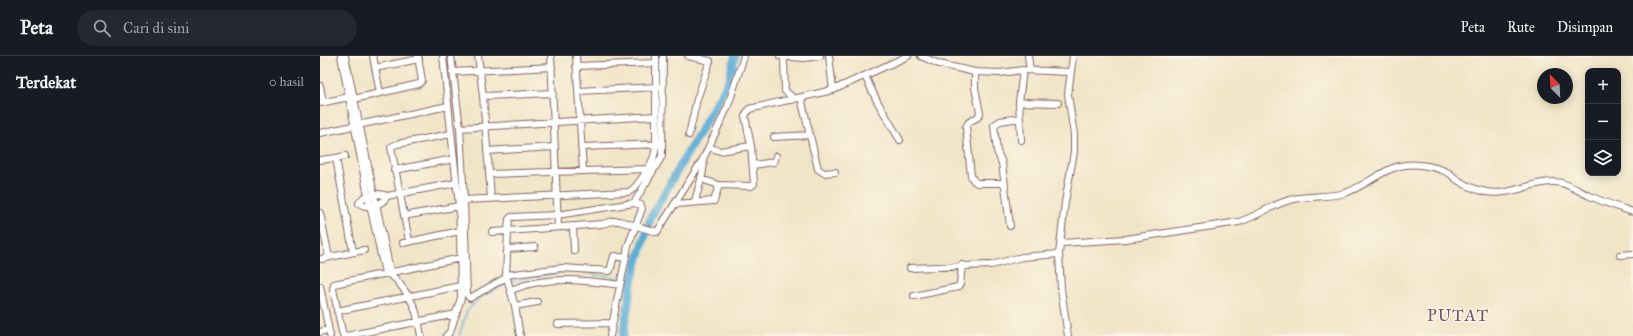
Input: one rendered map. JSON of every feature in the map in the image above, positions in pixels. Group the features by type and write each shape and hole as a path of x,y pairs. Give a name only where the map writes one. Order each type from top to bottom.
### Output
{"street":[{"path":"341,56 352,98"},
{"path":"346,56 368,196 374,206"},
{"path":"373,56 380,93"},
{"path":"443,56 459,206 461,258 461,298 450,332 446,336"},
{"path":"451,56 460,128 468,295 470,298 507,277 562,268 610,271 614,256 625,258"},
{"path":"478,56 483,96 491,198"},
{"path":"551,56 558,227"},
{"path":"576,56 583,171"},
{"path":"634,203 661,159 656,116 663,56"},
{"path":"688,56 710,61 697,99 689,135"},
{"path":"492,232 602,224 616,221 655,233 658,232 709,147 728,106 744,56"},
{"path":"792,100 791,96 785,91 782,56 804,58 820,56"},
{"path":"829,56 833,90"},
{"path":"701,179 718,186 752,185 755,181 751,146 745,116 749,109 833,90 908,56"},
{"path":"921,56 939,64 975,72 1000,73 1023,70 1067,71"},
{"path":"1028,56 1030,70"},
{"path":"1068,336 1056,254 1061,243 1065,202 1074,144 1067,71 1073,56"},
{"path":"320,86 322,103 380,93 421,83 419,58 375,68"},
{"path":"576,66 656,59 659,87 659,144 648,168 632,191"},
{"path":"452,72 552,67"},
{"path":"1021,140 1019,102 1023,70"},
{"path":"975,72 975,88 980,113 978,118 969,122 966,127 971,176 977,183 1004,182"},
{"path":"865,76 877,101 900,140"},
{"path":"578,91 659,87"},
{"path":"483,96 553,93"},
{"path":"801,98 818,168 824,173 835,172"},
{"path":"1019,102 1058,103"},
{"path":"320,133 448,106"},
{"path":"460,128 656,116"},
{"path":"1010,226 1002,163 997,151 994,125 1000,121 1020,118"},
{"path":"357,125 375,195 374,206 389,273 414,303 421,336"},
{"path":"451,134 393,145 391,150 404,216 406,242 460,231"},
{"path":"774,137 810,135"},
{"path":"581,147 659,144"},
{"path":"709,147 720,150 751,146"},
{"path":"487,151 555,148"},
{"path":"320,160 346,156"},
{"path":"753,165 774,162 776,156"},
{"path":"336,158 354,252"},
{"path":"394,170 454,159"},
{"path":"695,202 704,167 703,159"},
{"path":"1061,243 1126,239 1239,222 1250,219 1279,203 1296,198 1333,196 1346,193 1396,166 1407,164 1437,169 1449,173 1472,188 1487,192 1509,192 1542,183 1559,182 1567,184 1588,196 1633,212"},
{"path":"489,174 648,168"},
{"path":"359,203 361,199 368,196 384,194 387,196 456,183"},
{"path":"676,204 715,201 718,186"},
{"path":"464,200 632,191 640,194"},
{"path":"345,206 359,203 366,206 374,206 385,200 387,196"},
{"path":"520,336 515,306 507,277 509,219 511,217 557,214 634,203 642,207 637,227 625,258 610,336"},
{"path":"404,216 459,206"},
{"path":"320,212 329,257"},
{"path":"573,226 574,251"},
{"path":"508,249 535,247"},
{"path":"321,259 364,250"},
{"path":"910,268 991,265 1022,257 1056,254"},
{"path":"1620,255 1633,254"},
{"path":"343,336 333,287 334,284 461,258"},
{"path":"914,296 958,287 960,284 962,265"},
{"path":"511,290 530,283 557,280 621,284"},
{"path":"320,286 322,306 329,333 320,332"},
{"path":"337,310 410,297 460,286"},
{"path":"515,306 538,302"},
{"path":"346,336 456,314"},
{"path":"558,324 612,323"}],"waterway":[{"path":"623,336 632,280 651,217 729,80 735,56"},
{"path":"509,282 566,271"},
{"path":"580,272 620,278"},
{"path":"623,278 632,280"},
{"path":"459,336 467,311 481,297 506,284"}],"district":[{"name":"PUTAT","path":"1458,315"}]}
